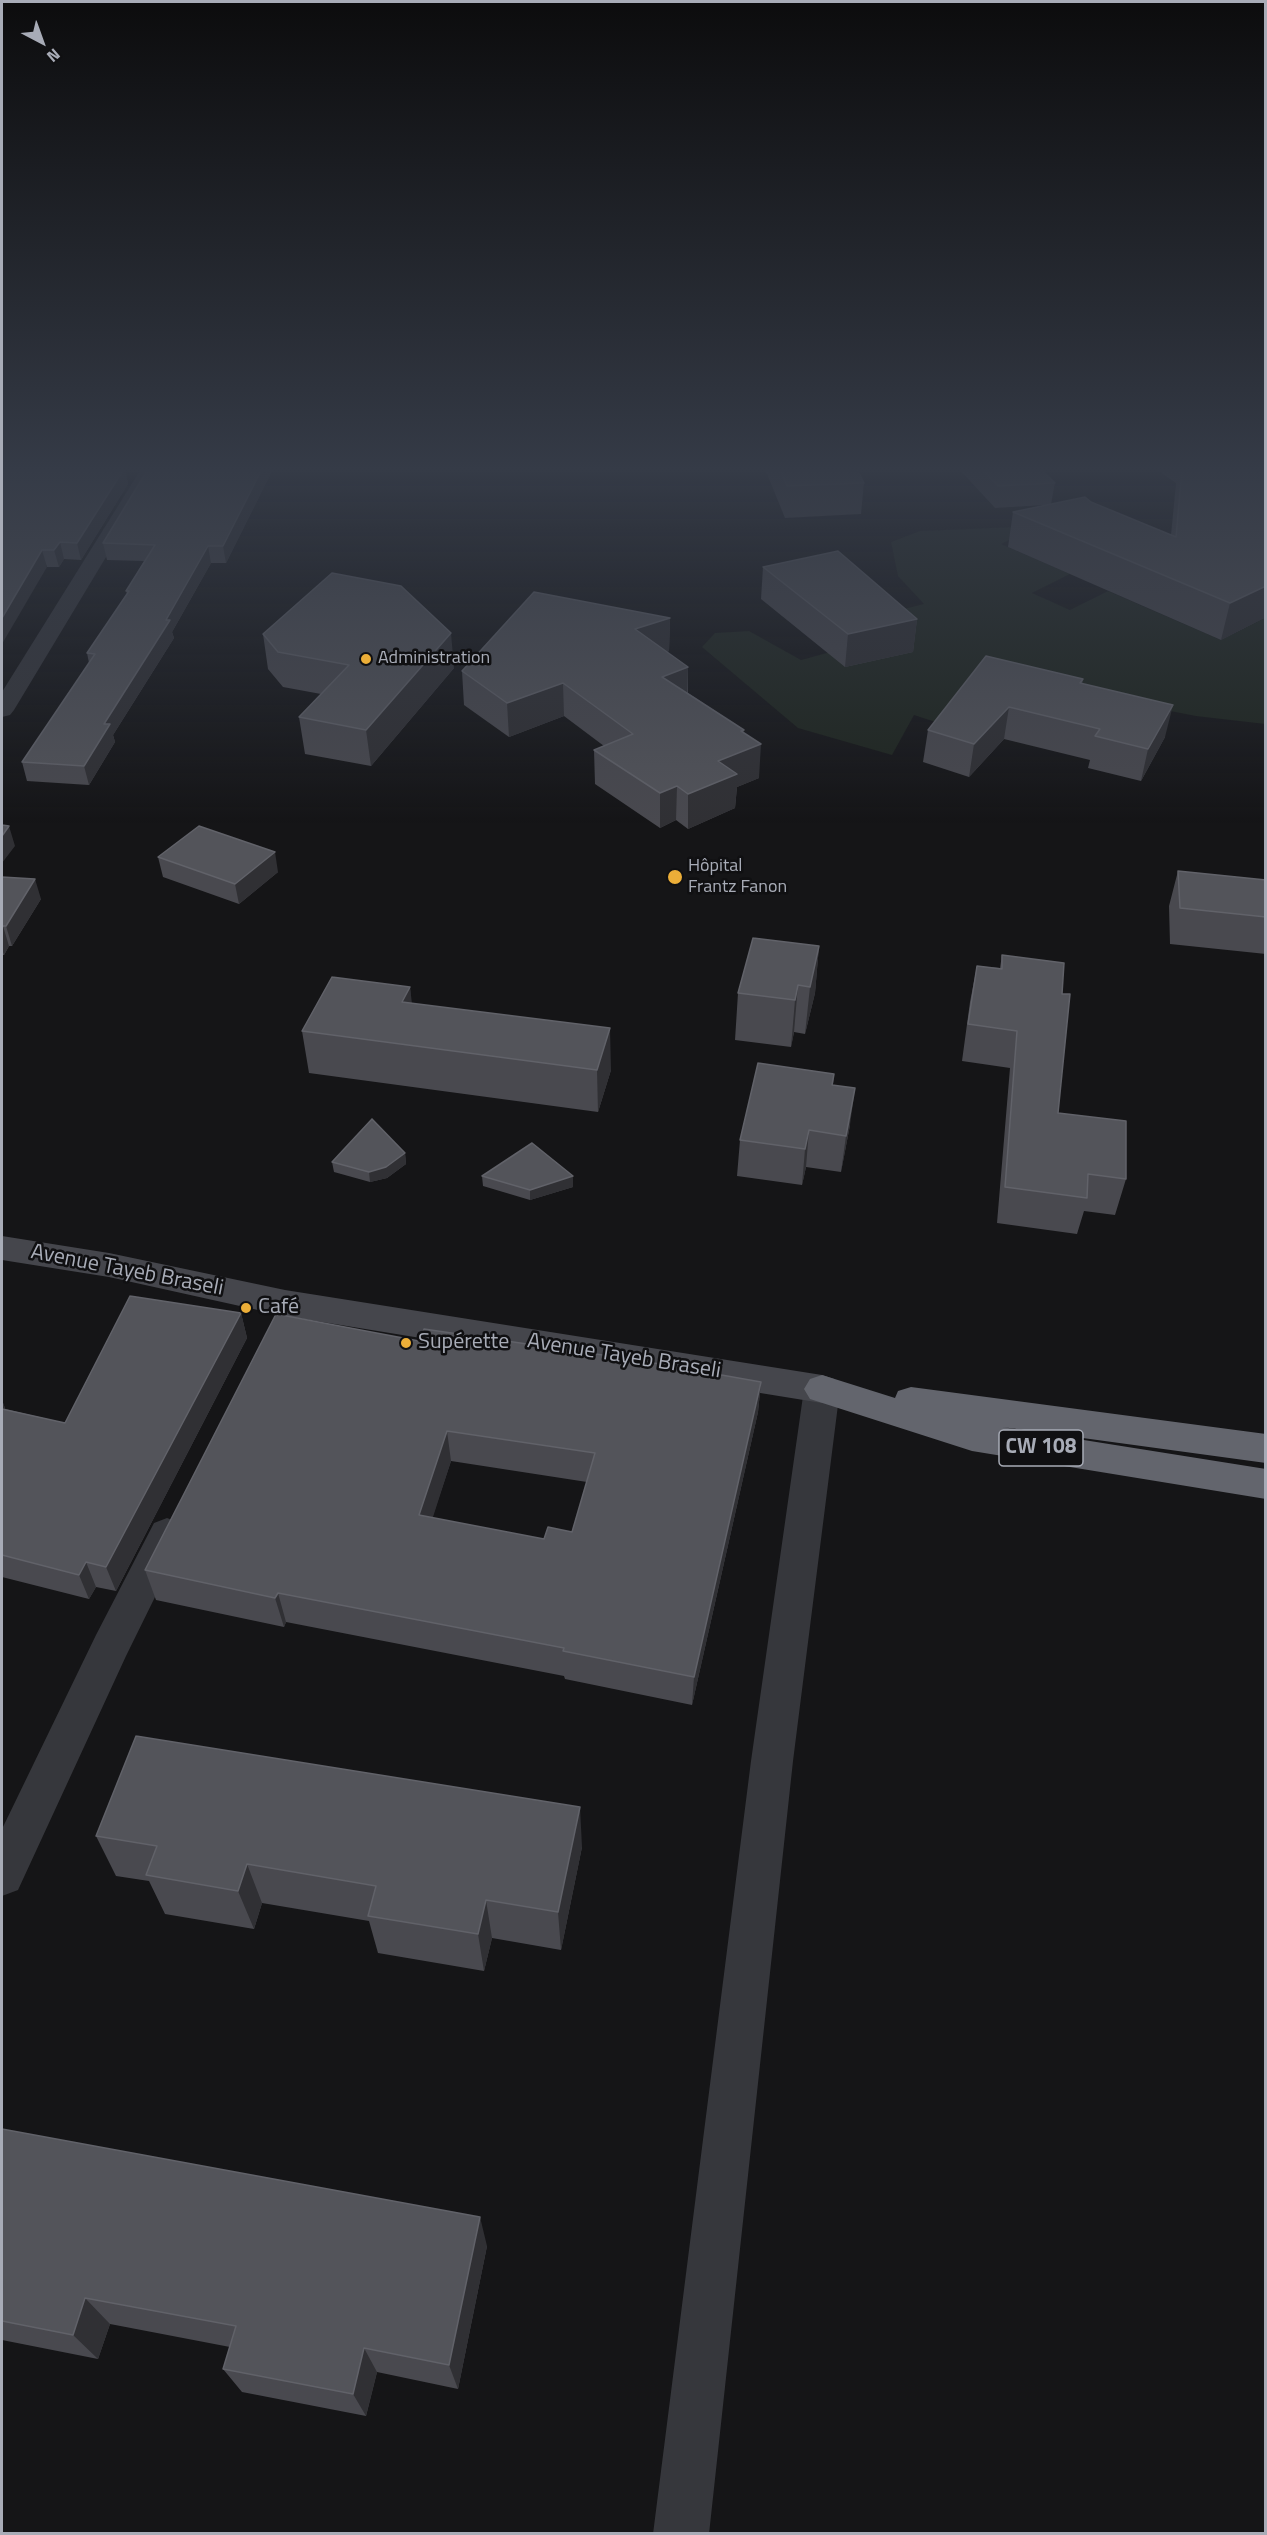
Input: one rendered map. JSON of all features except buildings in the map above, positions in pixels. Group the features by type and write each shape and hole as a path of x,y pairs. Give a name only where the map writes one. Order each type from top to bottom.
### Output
{"highway":[{"name":"CW 108","path":"822,1389 1266,1449"},
{"name":"CW 108","path":"822,1389 972,1437 1266,1484"}],"main road":[{"name":"Avenue Tayeb Braseli","path":"2,1248 110,1265 277,1318 822,1389"}],"street":[{"path":"2,710 77,587"},
{"path":"681,2534 772,1761 822,1389"},
{"path":"2,1875 110,1647 184,1501"}],"shaded area":[{"path":"908,587 1043,587 1032,593 1070,610 1108,591 1221,640 1262,619 1265,591 1265,724 1196,716 1067,691 951,727 914,715 892,755 798,728 702,647 715,633 749,631 801,660 827,653 884,614 924,604"}],"place":[{"name":"Administration","path":"366,659"},
{"name":"Hôpital Frantz Fanon","path":"675,877"},
{"name":"Café","path":"246,1308"},
{"name":"Supérette","path":"406,1343"}]}
